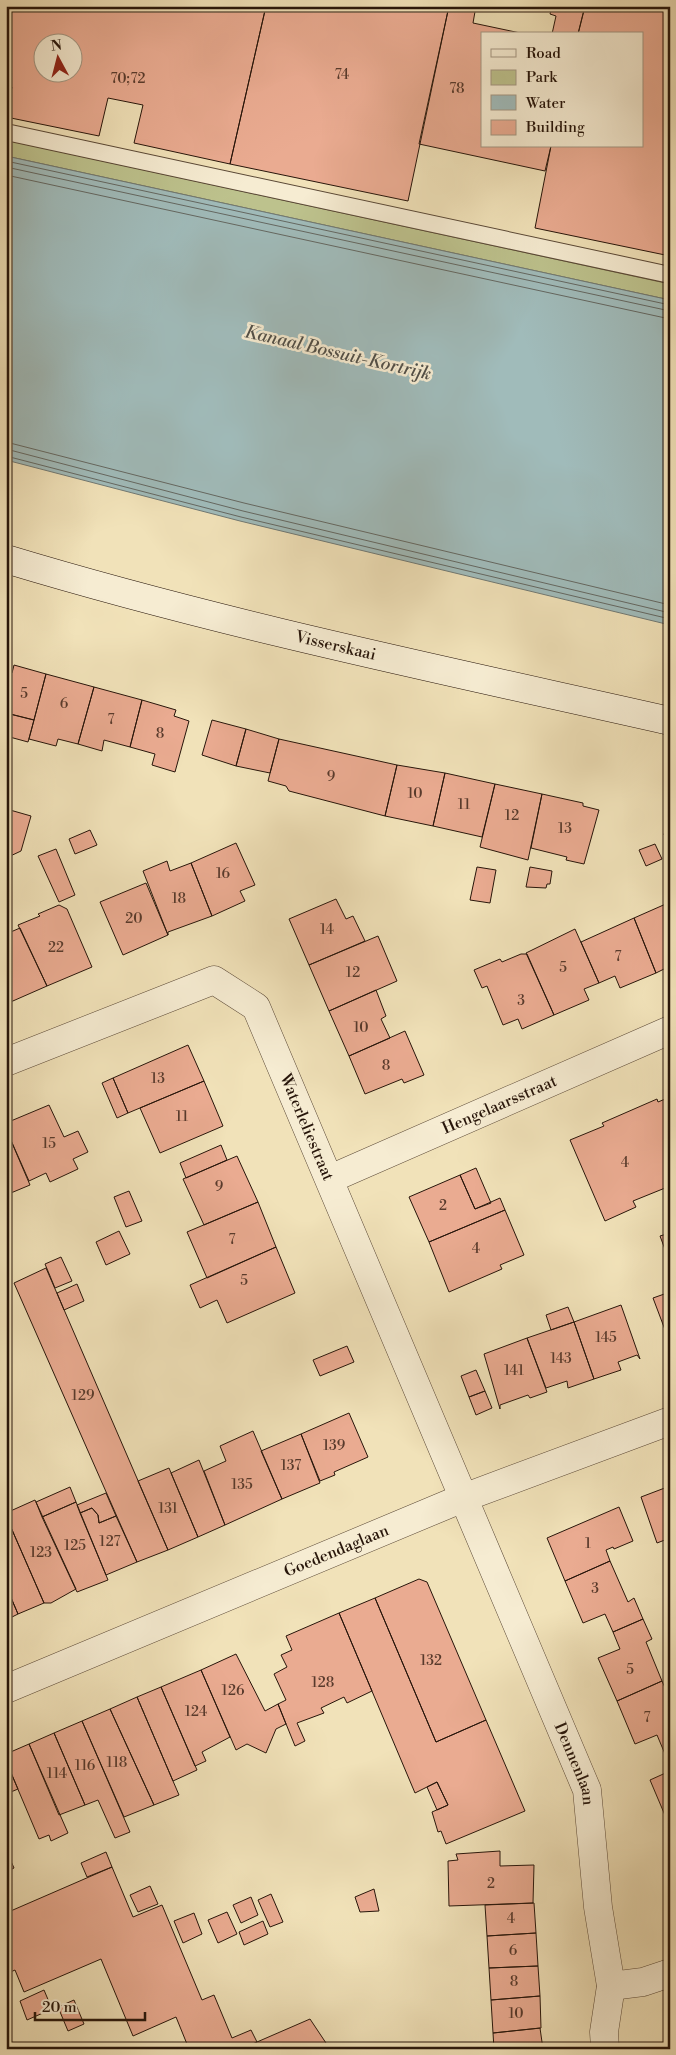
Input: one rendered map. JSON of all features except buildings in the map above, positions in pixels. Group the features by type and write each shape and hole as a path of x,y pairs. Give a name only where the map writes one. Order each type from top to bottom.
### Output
{"street":[{"name":"Visserskaai","path":"6,559 62,576 320,642 670,721"},
{"name":"Waterleliestraat","path":"6,1062 214,980 256,1007 463,1498"},
{"name":"Hengelaarsstraat","path":"330,1179 670,1030"},
{"name":"Goedendaglaan","path":"6,1689 463,1498 670,1421"},
{"name":"Dennenlaan","path":"463,1498 587,1790 598,1907 611,1986 604,2032 605,2049"},
{"path":"611,1986 643,1982 670,1973"}],"lane":[{"path":"6,132 670,275"}],"green space":[{"path":"6,140 670,284 670,300 6,156"}],"water":[{"name":"Kanaal Bossuit-Kortrijk","path":"6,156 670,300 670,625 240,521 6,460"}]}
